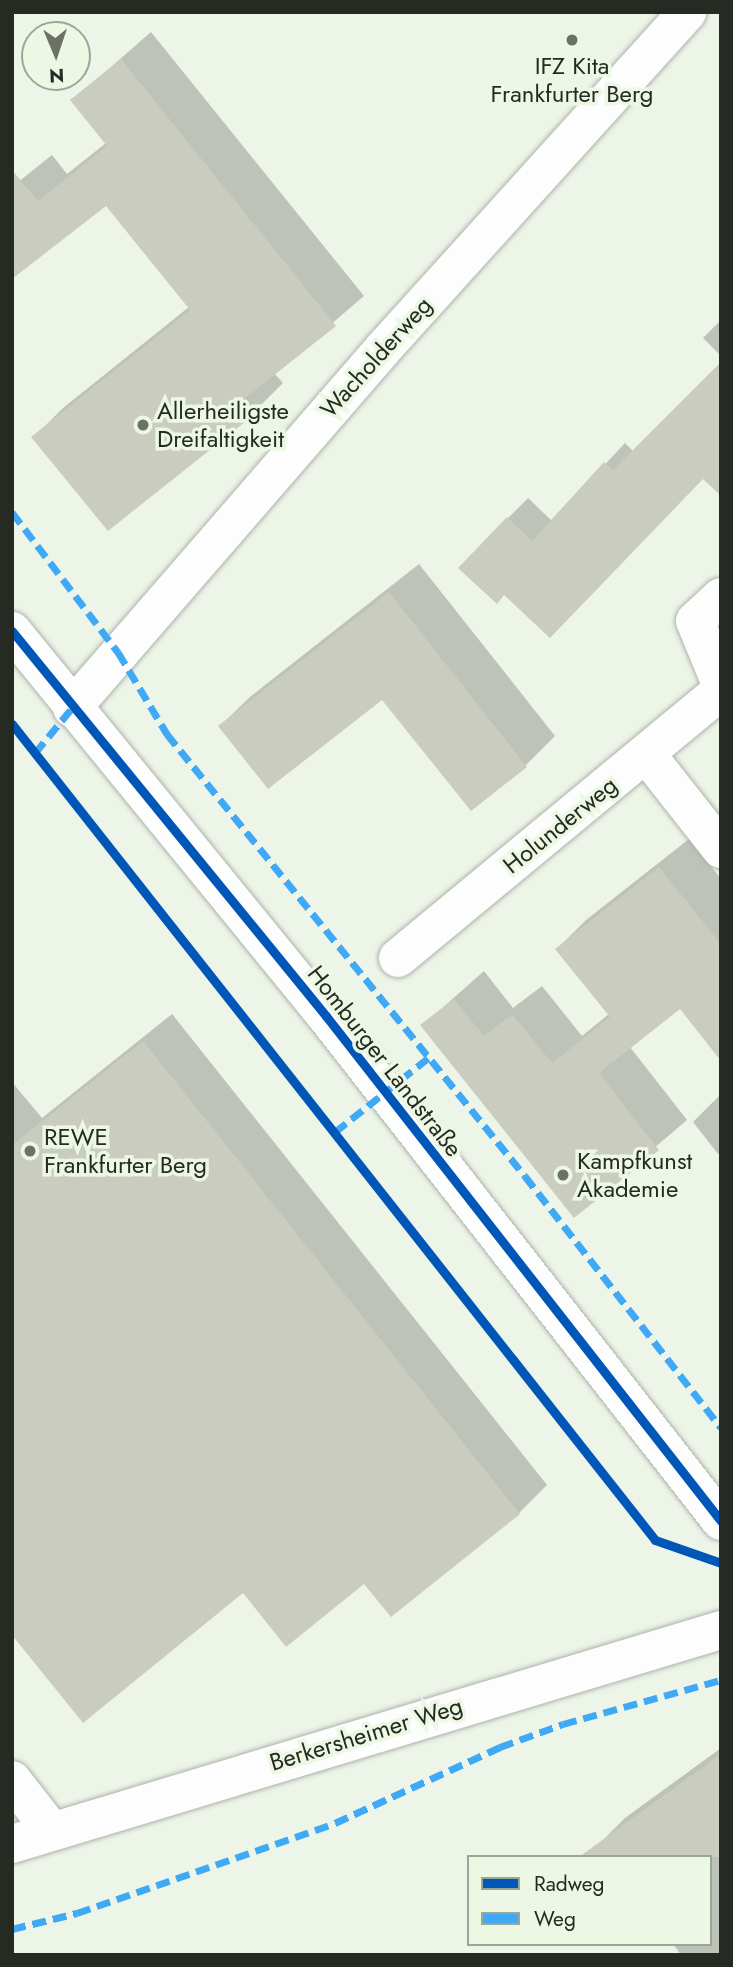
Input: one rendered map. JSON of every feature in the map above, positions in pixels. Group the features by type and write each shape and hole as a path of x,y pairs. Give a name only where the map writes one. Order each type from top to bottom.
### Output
{"street":[{"name":"Wacholderweg","path":"72,708 383,349 687,12"},
{"path":"721,597 695,621 721,684"},
{"name":"Homburger Landstraße","path":"12,631 72,708 326,1016 721,1521"},
{"name":"Holunderweg","path":"397,958 647,755 721,691"},
{"path":"647,755 721,849"},
{"name":"Berkersheimer Weg","path":"12,1844 51,1830 721,1630"},
{"path":"12,1780 51,1830"}],"building":[{"path":"121,59 336,326 244,399 255,414 108,531 31,437 190,310 106,206 12,279 12,170 38,201 107,146 70,100 81,91 91,91 91,83"},
{"path":"721,362 721,496 703,479 550,638 504,595 497,604 458,568 507,517 532,541 604,462 613,470"},
{"path":"389,592 527,767 471,811 382,700 268,789 218,726"},
{"path":"659,867 721,944 721,1061 680,1009 599,1073 659,1150 574,1218 420,1025 454,999 484,1036 512,1014 552,1063 610,1017 555,949"},
{"path":"143,1041 520,1514 391,1617 364,1584 286,1647 243,1593 83,1723 12,1635 12,1145"},
{"path":"721,1754 721,1857 582,1855"}],"marked path":[{"path":"12,512 118,652 167,734 525,1176 721,1428"},
{"path":"35,753 72,708"},
{"path":"335,1132 428,1058"},
{"path":"12,1929 77,1913 335,1823 500,1747 563,1724 721,1680"}],"cycle path":[{"path":"12,631 326,1016 721,1521"},
{"path":"12,724 655,1540 721,1563"}],"place":[{"name":"IFZ Kita Frankfurter Berg","path":"572,40"},
{"name":"Allerheiligste Dreifaltigkeit","path":"143,425"},
{"name":"REWE Frankfurter Berg","path":"30,1151"},
{"name":"Kampfkunst Akademie","path":"563,1175"}]}
